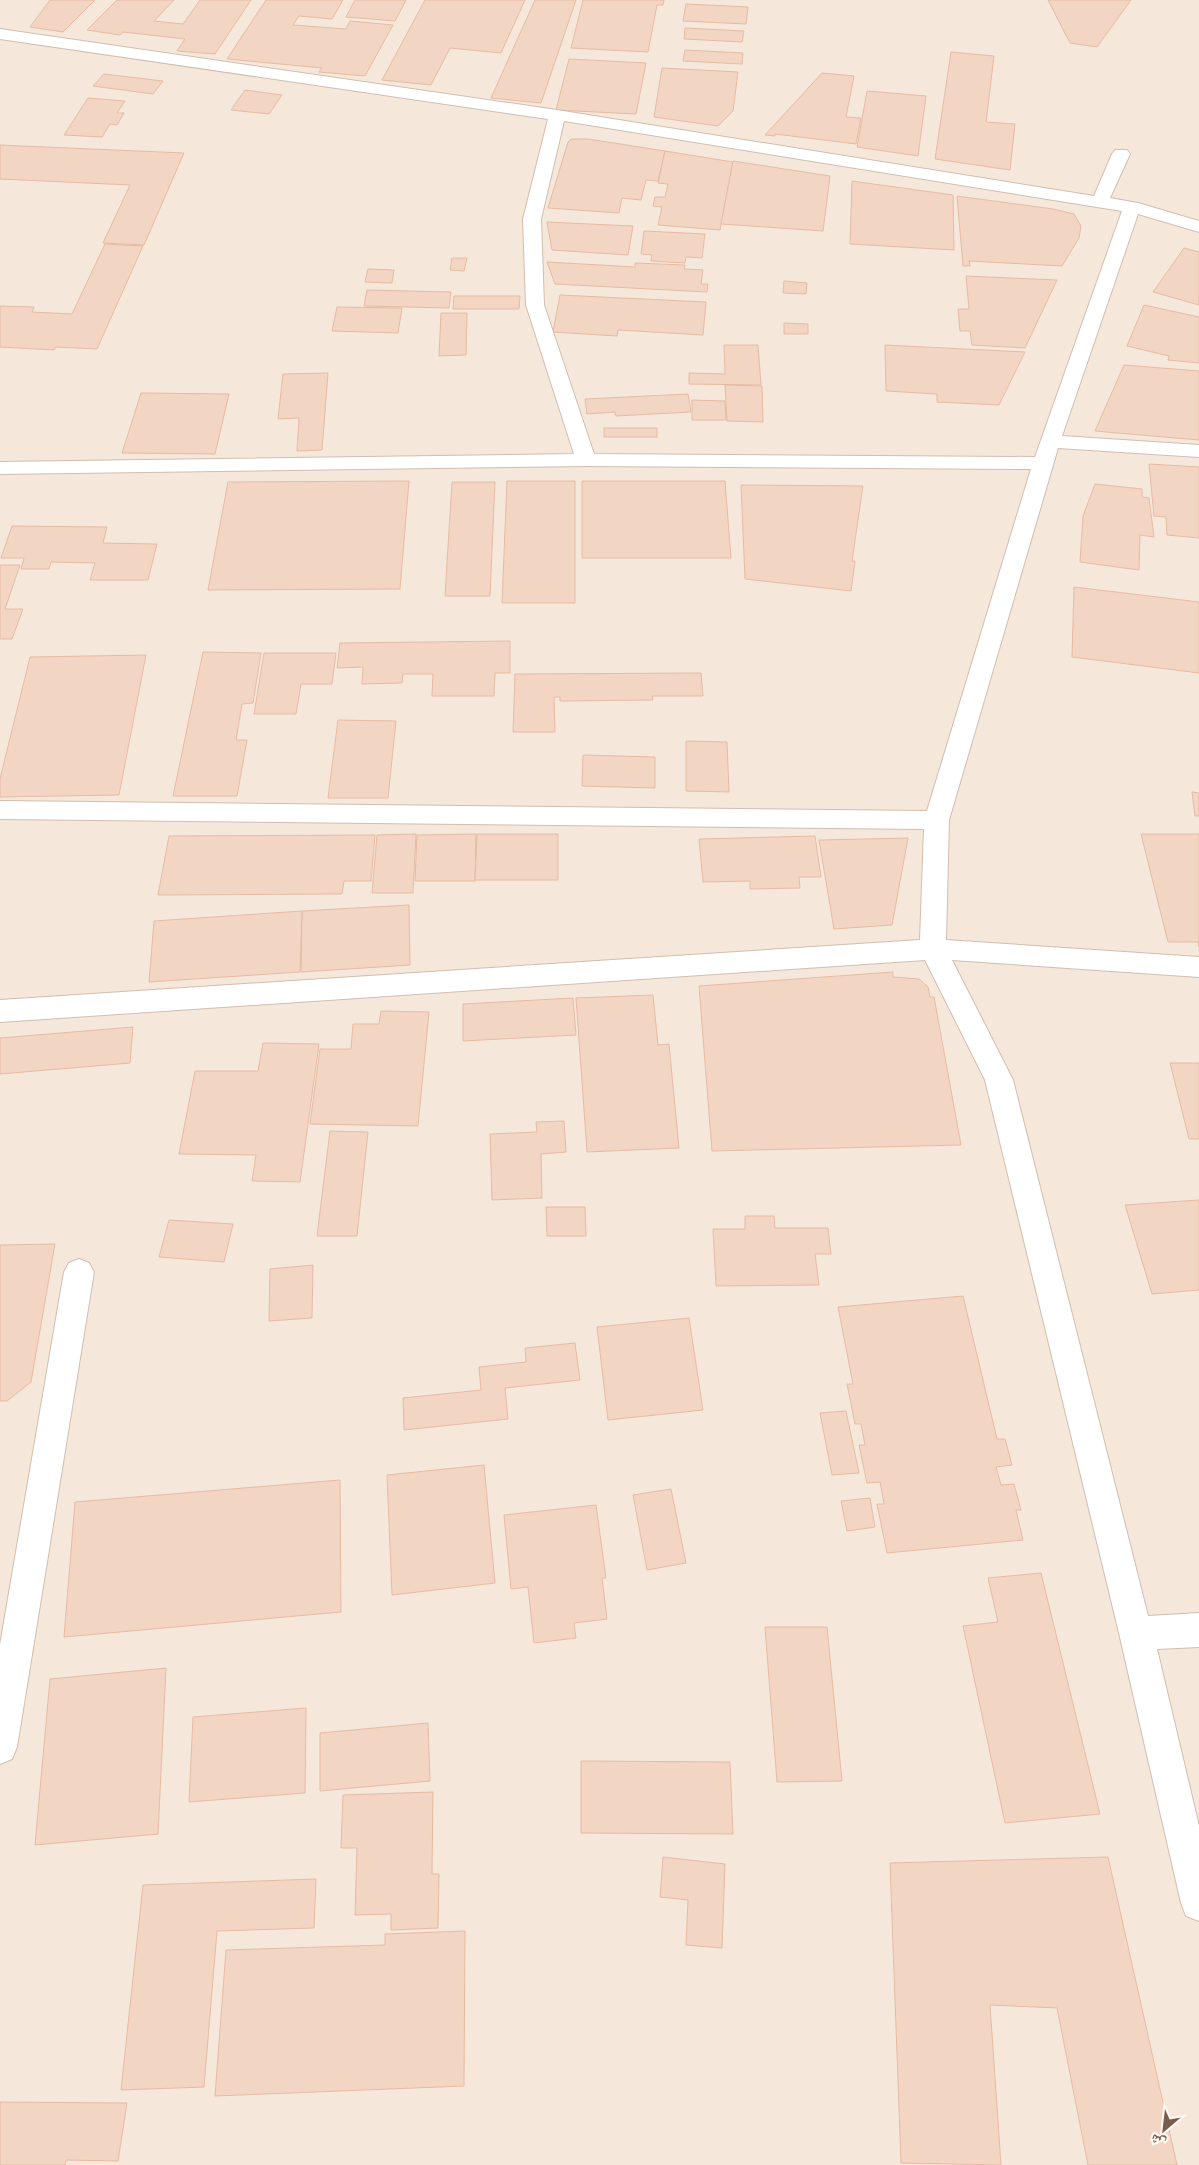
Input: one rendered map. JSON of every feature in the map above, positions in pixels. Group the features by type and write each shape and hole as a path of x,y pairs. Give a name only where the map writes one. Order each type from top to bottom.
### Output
{"street":[{"path":"0,34 557,115 1132,207 1199,227"},
{"path":"557,115 532,219 534,305 586,460"},
{"path":"1100,202 1122,154"},
{"path":"1132,207 1047,452 938,820 933,949 999,1080 1136,1633 1199,1903"},
{"path":"0,468 1199,451"},
{"path":"0,810 938,820"},
{"path":"0,1011 933,949 1199,967"},
{"path":"0,1747 78,1272"},
{"path":"1136,1633 1199,1630"}],"shaded area":[{"path":"0,0 1199,0 1199,2165 0,2165"}],"building":[{"path":"50,0 95,0 63,32 30,27"},
{"path":"117,0 174,0 154,21 183,24 200,0 251,0 215,54 177,51 185,39 123,32 120,35 87,30"},
{"path":"266,0 343,0 332,19 299,16 293,25 346,29 350,21 393,25 365,76 319,72 322,68 227,59"},
{"path":"355,0 406,0 395,21 346,17"},
{"path":"425,0 525,0 501,53 450,48 431,85 382,80"},
{"path":"535,0 576,0 541,103 491,98"},
{"path":"583,0 664,0 663,5 657,5 648,52 571,48"},
{"path":"1048,0 1131,0 1097,47 1070,43"},
{"path":"686,4 748,7 746,24 683,21"},
{"path":"685,28 744,31 742,42 684,39"},
{"path":"685,50 743,53 742,64 683,61"},
{"path":"951,52 994,56 986,122 1015,124 1010,170 935,159"},
{"path":"569,59 646,63 636,114 556,110"},
{"path":"662,68 738,72 733,111 718,126 654,117"},
{"path":"822,73 854,76 846,117 861,118 856,144 775,134 775,136 765,135"},
{"path":"104,74 163,81 153,94 93,86"},
{"path":"245,90 282,95 269,114 231,110"},
{"path":"867,91 926,96 918,156 857,147"},
{"path":"88,98 125,101 117,113 124,113 117,125 110,124 102,137 64,135"},
{"path":"571,139 588,139 665,151 658,181 646,180 641,200 622,198 619,213 548,208 568,142"},
{"path":"0,145 184,153 144,245 103,243 130,185 0,179"},
{"path":"665,151 733,162 720,230 658,225 662,207 653,206 655,197 665,197 668,184 658,183"},
{"path":"733,161 830,176 823,231 721,224"},
{"path":"852,181 953,195 954,250 850,244"},
{"path":"957,196 1053,209 1074,214 1081,226 1079,238 1062,266 969,261 970,266 963,266"},
{"path":"547,222 633,226 628,255 552,250"},
{"path":"644,231 705,234 702,258 686,257 685,263 651,261 652,255 641,254"},
{"path":"105,244 143,246 97,349 56,347 54,350 0,347 0,306 34,307 32,312 72,314"},
{"path":"1184,248 1199,252 1199,305 1153,292"},
{"path":"452,258 467,258 464,271 450,270"},
{"path":"547,262 635,267 635,263 685,265 684,269 703,270 701,284 708,284 707,292 555,284"},
{"path":"368,269 394,270 392,283 365,282"},
{"path":"966,276 1057,280 1025,348 972,345 970,331 960,331 958,309 969,309"},
{"path":"784,281 807,283 806,294 783,293"},
{"path":"367,290 451,292 449,308 364,306"},
{"path":"560,295 706,302 703,335 618,330 617,336 553,332"},
{"path":"454,296 520,296 519,309 453,309"},
{"path":"1144,305 1199,317 1199,363 1168,360 1169,356 1127,346"},
{"path":"337,307 402,308 398,333 332,331"},
{"path":"441,313 467,313 466,355 439,356"},
{"path":"784,323 808,324 808,334 784,334"},
{"path":"724,345 758,345 761,385 689,384 689,373 725,374"},
{"path":"885,345 1025,352 999,405 937,402 937,394 886,391"},
{"path":"1124,365 1199,371 1199,440 1095,431"},
{"path":"328,373 322,450 297,451 299,418 278,419 283,374"},
{"path":"725,385 762,386 763,422 727,421"},
{"path":"141,393 229,394 215,454 122,453"},
{"path":"688,394 691,412 616,416 615,412 587,414 585,399"},
{"path":"692,400 725,401 726,420 692,420"},
{"path":"604,428 657,428 657,437 604,437"},
{"path":"1149,464 1199,467 1199,538 1167,535 1166,517 1154,516"},
{"path":"409,481 400,589 208,590 228,482"},
{"path":"507,481 575,481 575,603 502,603"},
{"path":"582,481 725,481 731,558 582,558"},
{"path":"452,482 495,482 490,596 445,596"},
{"path":"1095,484 1142,489 1142,497 1149,498 1154,537 1140,535 1139,570 1080,562 1083,516"},
{"path":"741,485 863,486 852,561 855,561 851,591 745,579"},
{"path":"12,526 107,527 103,543 157,544 148,580 90,580 95,563 51,562 49,569 21,569 24,558 1,558"},
{"path":"0,565 20,565 5,609 23,609 12,639 0,639"},
{"path":"1074,587 1199,602 1199,673 1072,657"},
{"path":"510,641 510,673 495,673 494,696 432,696 433,674 403,674 402,683 362,684 363,667 337,668 340,643"},
{"path":"203,652 261,653 253,703 242,704 236,740 247,740 237,796 173,796"},
{"path":"264,653 336,653 332,684 301,684 296,714 254,714"},
{"path":"146,655 119,795 0,797 0,779 30,657"},
{"path":"701,673 703,696 652,696 653,700 560,701 560,697 554,697 555,732 513,732 515,674"},
{"path":"338,720 396,721 388,798 328,798"},
{"path":"686,741 727,742 729,792 686,791"},
{"path":"583,755 655,757 655,788 582,786"},
{"path":"1192,792 1199,793 1199,816 1195,816"},
{"path":"416,834 413,893 372,893 377,835"},
{"path":"476,834 475,881 415,881 417,835"},
{"path":"477,834 558,834 558,880 475,880"},
{"path":"1141,834 1199,834 1199,947 1198,942 1168,942"},
{"path":"375,835 371,881 344,881 342,894 158,895 169,836"},
{"path":"815,836 821,877 799,877 800,888 750,889 750,881 703,882 699,839"},
{"path":"908,838 892,925 834,929 819,840"},
{"path":"409,905 410,965 301,972 302,911"},
{"path":"302,911 300,972 149,982 154,921"},
{"path":"893,972 893,977 919,979 928,987 930,997 934,997 961,1145 712,1151 699,986"},
{"path":"653,995 658,1045 669,1044 679,1148 587,1152 576,998"},
{"path":"573,998 576,1035 463,1041 463,1004"},
{"path":"381,1011 429,1012 418,1126 310,1124 320,1049 351,1049 353,1024 379,1024"},
{"path":"133,1027 130,1063 0,1074 0,1038"},
{"path":"263,1043 319,1044 300,1182 252,1181 256,1155 179,1154 195,1071 258,1071"},
{"path":"1170,1063 1199,1063 1199,1139 1189,1139"},
{"path":"564,1121 566,1152 541,1154 542,1198 492,1200 490,1134 537,1132 536,1122"},
{"path":"330,1131 368,1132 357,1236 317,1236"},
{"path":"1199,1200 1199,1290 1152,1294 1125,1205"},
{"path":"546,1207 585,1207 586,1236 547,1236"},
{"path":"745,1216 774,1216 775,1228 828,1228 831,1254 815,1254 819,1285 716,1286 713,1229 745,1229"},
{"path":"169,1220 233,1224 224,1262 159,1257"},
{"path":"55,1244 31,1382 7,1401 0,1401 0,1245"},
{"path":"313,1265 312,1318 269,1321 270,1269"},
{"path":"963,1296 997,1439 1005,1439 1012,1465 996,1467 1001,1485 1014,1484 1021,1510 1016,1510 1023,1540 887,1553 877,1504 884,1504 880,1482 867,1483 859,1445 865,1445 861,1424 855,1424 847,1384 853,1384 838,1307"},
{"path":"689,1318 703,1410 608,1420 597,1327"},
{"path":"575,1343 580,1380 505,1388 508,1419 404,1430 403,1398 481,1390 479,1367 526,1362 525,1348"},
{"path":"846,1411 859,1473 832,1475 820,1413"},
{"path":"484,1465 495,1583 392,1595 387,1475"},
{"path":"340,1480 341,1612 64,1637 75,1502"},
{"path":"671,1489 686,1563 647,1570 633,1495"},
{"path":"870,1498 875,1527 847,1531 841,1501"},
{"path":"596,1505 606,1578 602,1578 607,1619 574,1623 576,1638 534,1643 528,1587 511,1589 504,1515"},
{"path":"1041,1573 1100,1814 1005,1823 963,1626 998,1622 988,1578"},
{"path":"765,1627 827,1627 842,1781 777,1782"},
{"path":"166,1668 158,1834 35,1845 50,1679"},
{"path":"306,1708 305,1793 189,1802 193,1717"},
{"path":"428,1723 430,1781 320,1791 320,1733"},
{"path":"581,1761 730,1762 733,1834 581,1833"},
{"path":"433,1792 432,1874 439,1874 438,1928 391,1930 391,1914 355,1915 357,1848 341,1848 343,1795"},
{"path":"663,1857 725,1864 722,1948 686,1945 688,1900 660,1897"},
{"path":"1108,1857 1177,2165 1088,2165 1057,2008 990,2005 1001,2165 901,2163 890,1863"},
{"path":"316,1879 314,1928 217,1931 204,2087 121,2090 143,1885"},
{"path":"465,1931 464,2086 215,2096 226,1950 385,1945 385,1934"},
{"path":"0,2102 127,2103 118,2161 66,2160 65,2165 0,2165"}]}
